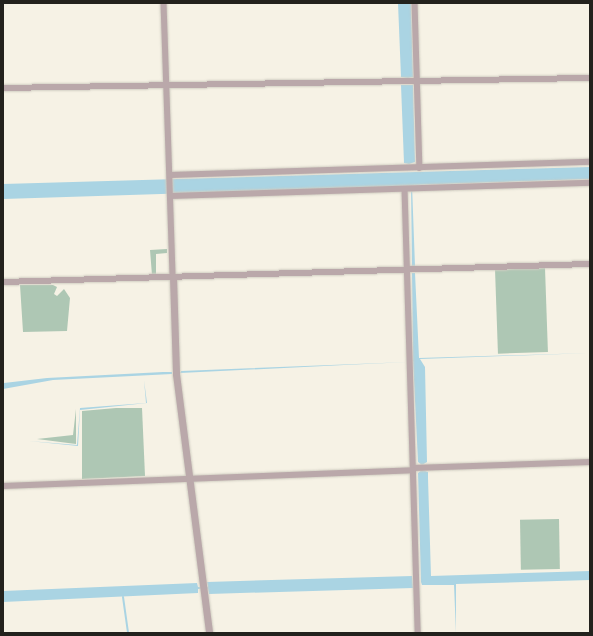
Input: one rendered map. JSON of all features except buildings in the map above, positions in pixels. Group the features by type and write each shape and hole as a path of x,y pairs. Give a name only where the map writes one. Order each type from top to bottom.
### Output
{"street":[{"path":"164,3 176,374 208,633"},
{"path":"415,3 420,168"},
{"path":"3,88 590,78"},
{"path":"170,177 590,162"},
{"path":"170,194 590,183"},
{"path":"405,189 418,633"},
{"path":"3,282 590,264"},
{"path":"3,486 590,462"}],"green space":[{"path":"167,249 167,253 156,254 156,274 152,275 150,250"},
{"path":"545,268 548,352 498,354 495,270"},
{"path":"20,285 53,285 57,287 54,294 57,296 64,289 70,298 67,331 23,332"},
{"path":"116,408 142,408 145,476 82,479 82,411"},
{"path":"76,409 76,444 37,439 73,435"},
{"path":"559,519 560,569 521,570 520,520"}],"water":[{"path":"398,3 411,3 413,77 408,78 401,77"},
{"path":"401,85 413,85 415,162 409,164 404,163"},
{"path":"590,167 590,179 412,185 415,266 412,266 411,186 3,199 3,184"},
{"path":"412,273 415,273 419,358 590,353 420,359 425,367 427,462 422,465 418,462 413,360"},
{"path":"408,362 344,365 180,373 181,371"},
{"path":"172,372 172,374 53,380 3,389 4,383 47,378"},
{"path":"144,380 147,403 80,410 78,446 29,441 77,445 80,408 146,403"},
{"path":"422,470 428,472 431,576 590,571 590,580 456,584 456,633 454,585 422,585 421,582 418,473"},
{"path":"412,576 413,588 209,594 208,589 198,589 198,593 3,602 3,591 197,583 198,587 208,587 207,582"}],"waterway":[{"path":"123,597 128,633"}]}
